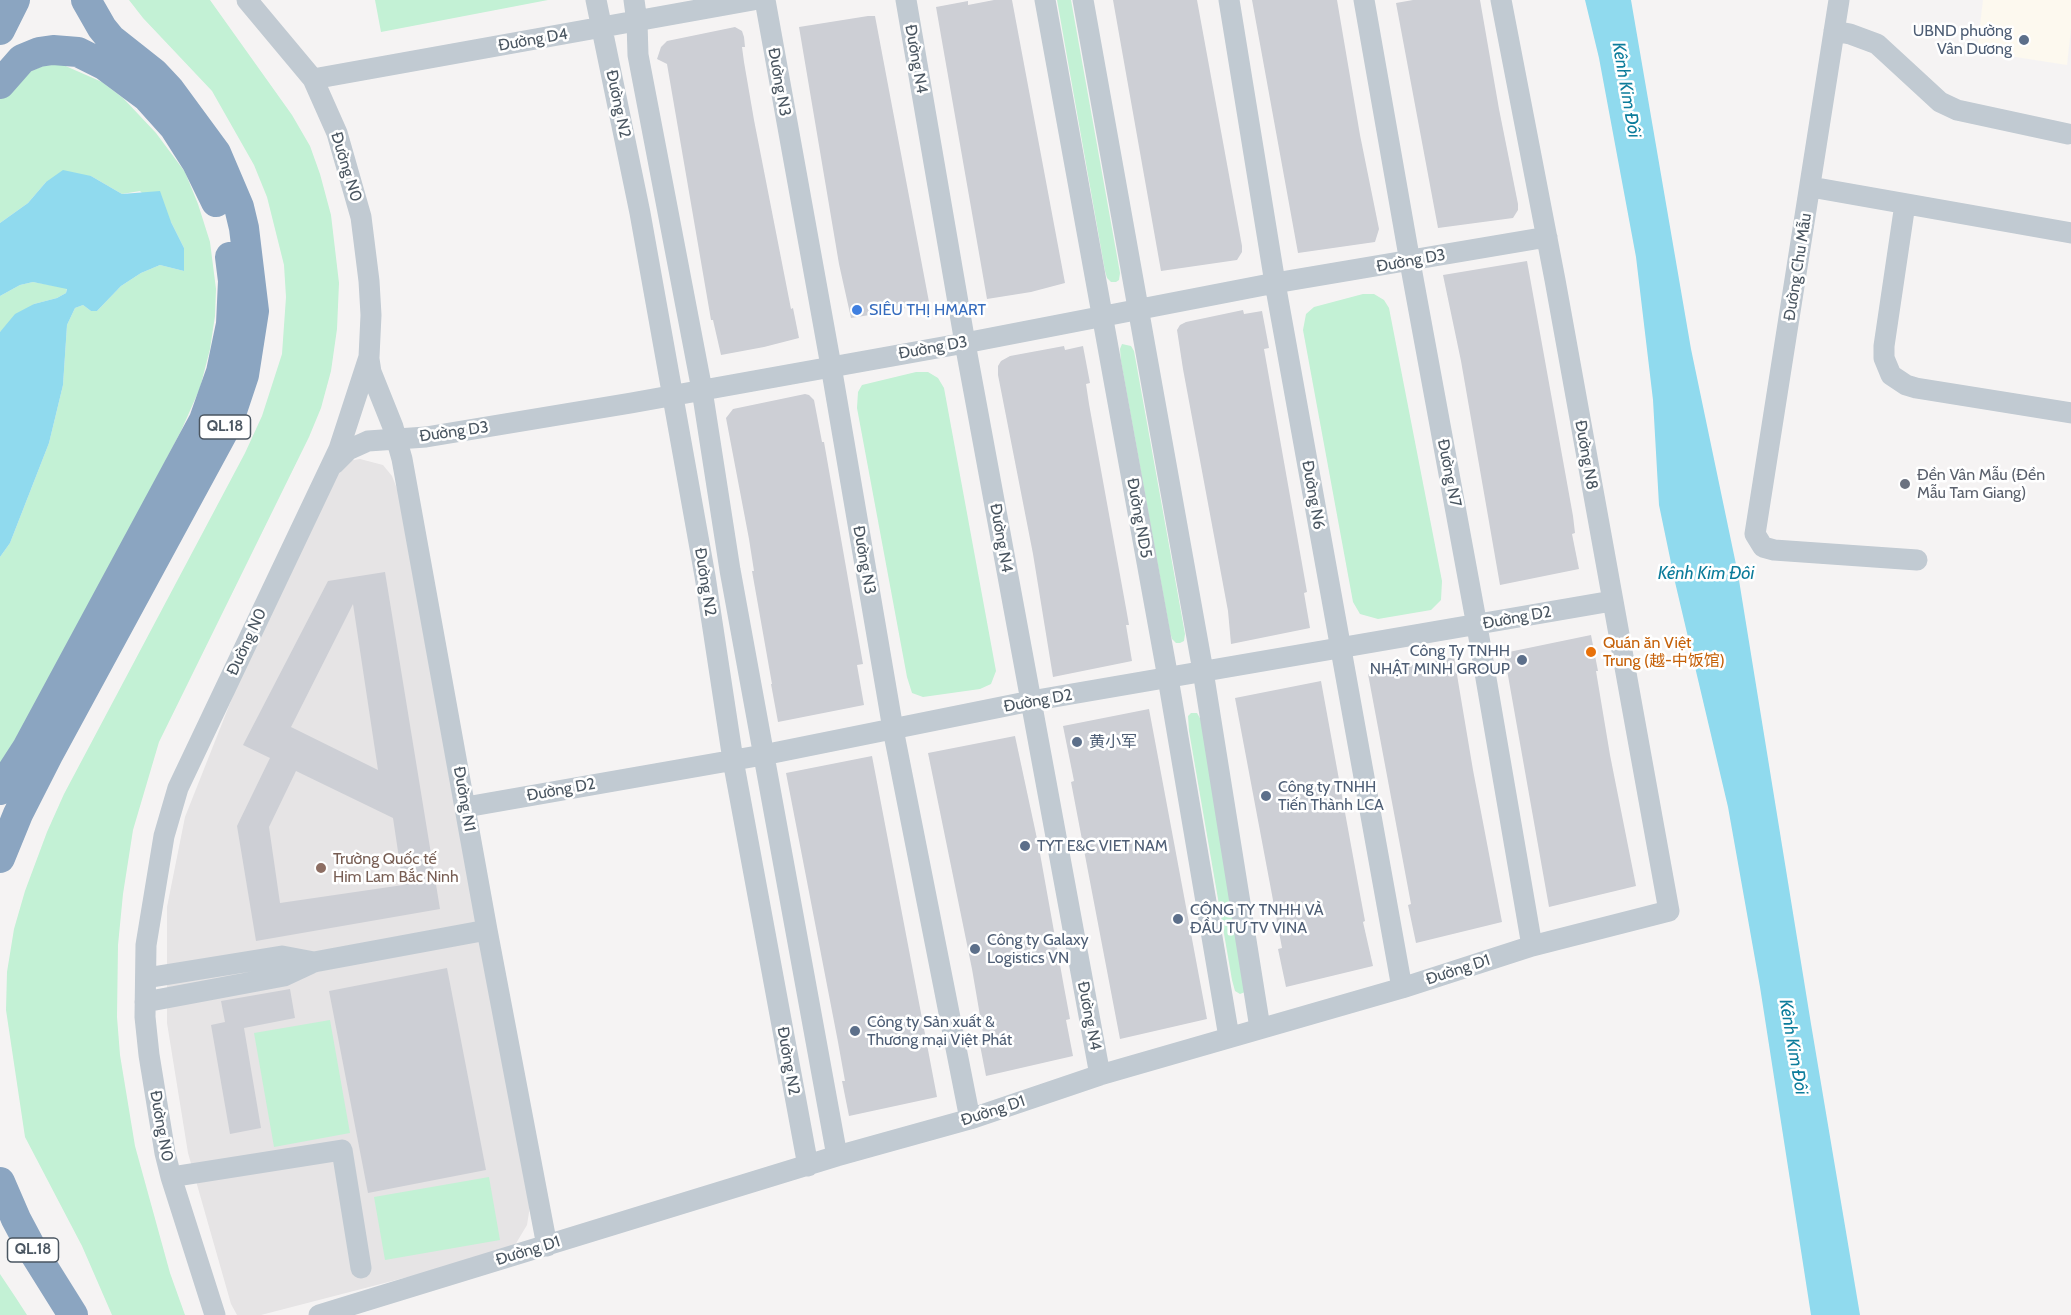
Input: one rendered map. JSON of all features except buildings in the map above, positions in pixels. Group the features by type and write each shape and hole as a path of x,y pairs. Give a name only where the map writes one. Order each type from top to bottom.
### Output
{"highway":[{"path":"0,30 15,0"},
{"name":"QL.18","path":"0,858 18,814 49,753 228,423 244,375 254,311 244,228 239,207 216,153 169,89 154,73 111,39 91,5"},
{"path":"0,84 22,59 39,52 64,51 78,52 93,59 134,86 174,127 210,187 219,210 233,281 228,346 204,420 27,748 0,790"},
{"name":"QL.18","path":"0,1182 29,1243 73,1315"},
{"path":"0,1231 55,1315"}],"street":[{"name":"Đường N0","path":"215,1315 165,1153 149,1055 146,945 164,836 178,788 329,472 369,357 369,281 361,217 341,146 313,79 247,0"},
{"name":"Đường N2","path":"596,0 640,213 705,576 733,760 807,1166"},
{"name":"Đường N2","path":"634,0 638,55 702,390 730,570 837,1156"},
{"name":"Đường D4","path":"313,79 753,0"},
{"name":"Đường N3","path":"765,0 893,729 970,1119"},
{"name":"Đường N4","path":"906,0 965,343 1100,1075"},
{"name":"Đường ND5","path":"1045,0 1168,678 1228,1037"},
{"path":"1083,0 1203,671 1260,1028"},
{"name":"Đường N6","path":"1229,0 1275,283 1402,988"},
{"name":"Đường N7","path":"1364,0 1478,626 1532,946"},
{"name":"Đường N8","path":"1502,0 1669,911"},
{"name":"Đường Chu Mẫu","path":"1839,0 1755,534 1763,547 1774,550 1917,560"},
{"path":"1834,32 1850,34 1877,44 1940,102 1957,110 2068,134"},
{"path":"1811,187 2071,233"},
{"path":"1905,204 1884,346 1884,358 1891,375 1906,385 1916,388 2071,413"},
{"path":"640,213 667,209"},
{"name":"Đường D3","path":"329,472 340,457 355,446 370,441 468,431 671,396 965,343 1275,283 1410,262 1547,237"},
{"name":"Đường N1","path":"369,357 371,372 397,440 547,1246"},
{"path":"705,576 730,570"},
{"name":"Đường D2","path":"466,807 733,760 1031,701 1478,626 1612,601"},
{"name":"Đường D1","path":"319,1315 837,1156 970,1119 1100,1075 1402,988 1532,946 1669,911"},
{"path":"146,1002 284,976 314,962 487,930"},
{"path":"146,978 282,956 314,962"},
{"path":"770,963 801,957"},
{"path":"171,1177 342,1150 361,1268"}],"shaded area":[{"name":"UBND phường Vân Dương","path":"1983,0 2071,0 2067,65 1977,51"},
{"name":"Trường Quốc tế Him Lam Bắc Ninh","path":"360,459 383,465 392,476 399,494 530,1206 527,1225 512,1250 261,1315 237,1315 231,1304 188,1153 167,1023 167,907 185,817 244,668 339,468 348,461"}],"green space":[{"path":"129,0 210,0 292,115 310,146 331,215 339,283 337,329 331,371 321,408 309,437 159,742 133,830 123,894 118,945 117,1017 120,1055 135,1146 170,1273 185,1315 112,1315 82,1246 25,1137 6,1010 7,972 14,929 25,891 47,832 64,794 245,453 262,416 282,354 286,297 284,265 267,197 254,165 212,91"},
{"path":"375,0 548,0 381,32"},
{"path":"1057,0 1071,0 1120,273 1119,280 1116,282 1111,282 1107,278 1105,271"},
{"path":"61,64 102,82 123,98 156,133 185,172 210,242 216,289 215,316 210,349 200,388 181,431 72,639 0,766 0,557 10,543 49,443 63,385 67,325 75,308 83,305 91,311 97,311 121,286 141,273 160,265 184,271 184,248 171,222 140,191 122,194 91,176 46,182 28,203 0,223 0,96 11,80 43,66"},
{"path":"33,282 67,288 66,293 57,298 34,304 0,332 0,296 20,285"},
{"path":"1363,294 1374,294 1384,300 1389,308 1442,581 1441,600 1431,610 1378,619 1360,614 1353,602 1303,330 1306,314 1314,307"},
{"path":"1122,344 1131,346 1134,351 1185,634 1184,641 1180,643 1172,639 1170,632 1121,361"},
{"path":"916,372 928,372 938,378 944,388 996,671 991,684 980,689 923,697 912,693 907,677 857,408 858,392 862,385"},
{"path":"1191,713 1197,713 1201,720 1245,992 1240,994 1235,991 1232,980 1189,731 1188,716"},
{"path":"330,1020 350,1133 274,1147 254,1033"},
{"path":"489,1177 500,1240 385,1260 374,1197"},
{"path":"0,1274 16,1298 27,1315 0,1315"}],"water":[{"name":"Kênh Kim Đôi","path":"1585,0 1631,0 1691,349 1738,574 1860,1315 1811,1315 1760,987 1728,807 1659,505 1653,400 1636,257 1599,58"},
{"path":"63,170 91,176 122,194 160,191 171,222 184,248 184,271 160,265 141,273 121,286 97,311 91,311 83,305 75,308 67,325 63,385 49,443 10,543 0,557 0,332 15,314 34,304 57,298 66,293 67,289 33,282 20,285 0,296 0,223 28,203 46,182"}],"place":[{"name":"UBND phường Vân Dương","path":"2024,40"},
{"name":"SIÊU THỊ HMART","path":"857,310"},
{"name":"Đền Vân Mẫu (Đền Mẫu Tam Giang)","path":"1905,484"},
{"name":"Quán ăn Việt Trung (越-中饭馆)","path":"1591,652"},
{"name":"Công Ty TNHH NHẬT MINH GROUP","path":"1522,660"},
{"name":"黄小军","path":"1077,742"},
{"name":"Công ty TNHH Tiến Thành LCA","path":"1266,796"},
{"name":"TYT E&C VIET NAM","path":"1025,846"},
{"name":"Trường Quốc tế Him Lam Bắc Ninh","path":"321,868"},
{"name":"CÔNG TY TNHH VÀ ĐẦU TƯ TV VINA","path":"1178,919"},
{"name":"Công ty Galaxy Logistics VN","path":"975,949"},
{"name":"Công ty Sản xuất & Thương mại Việt Phát","path":"855,1031"}]}
